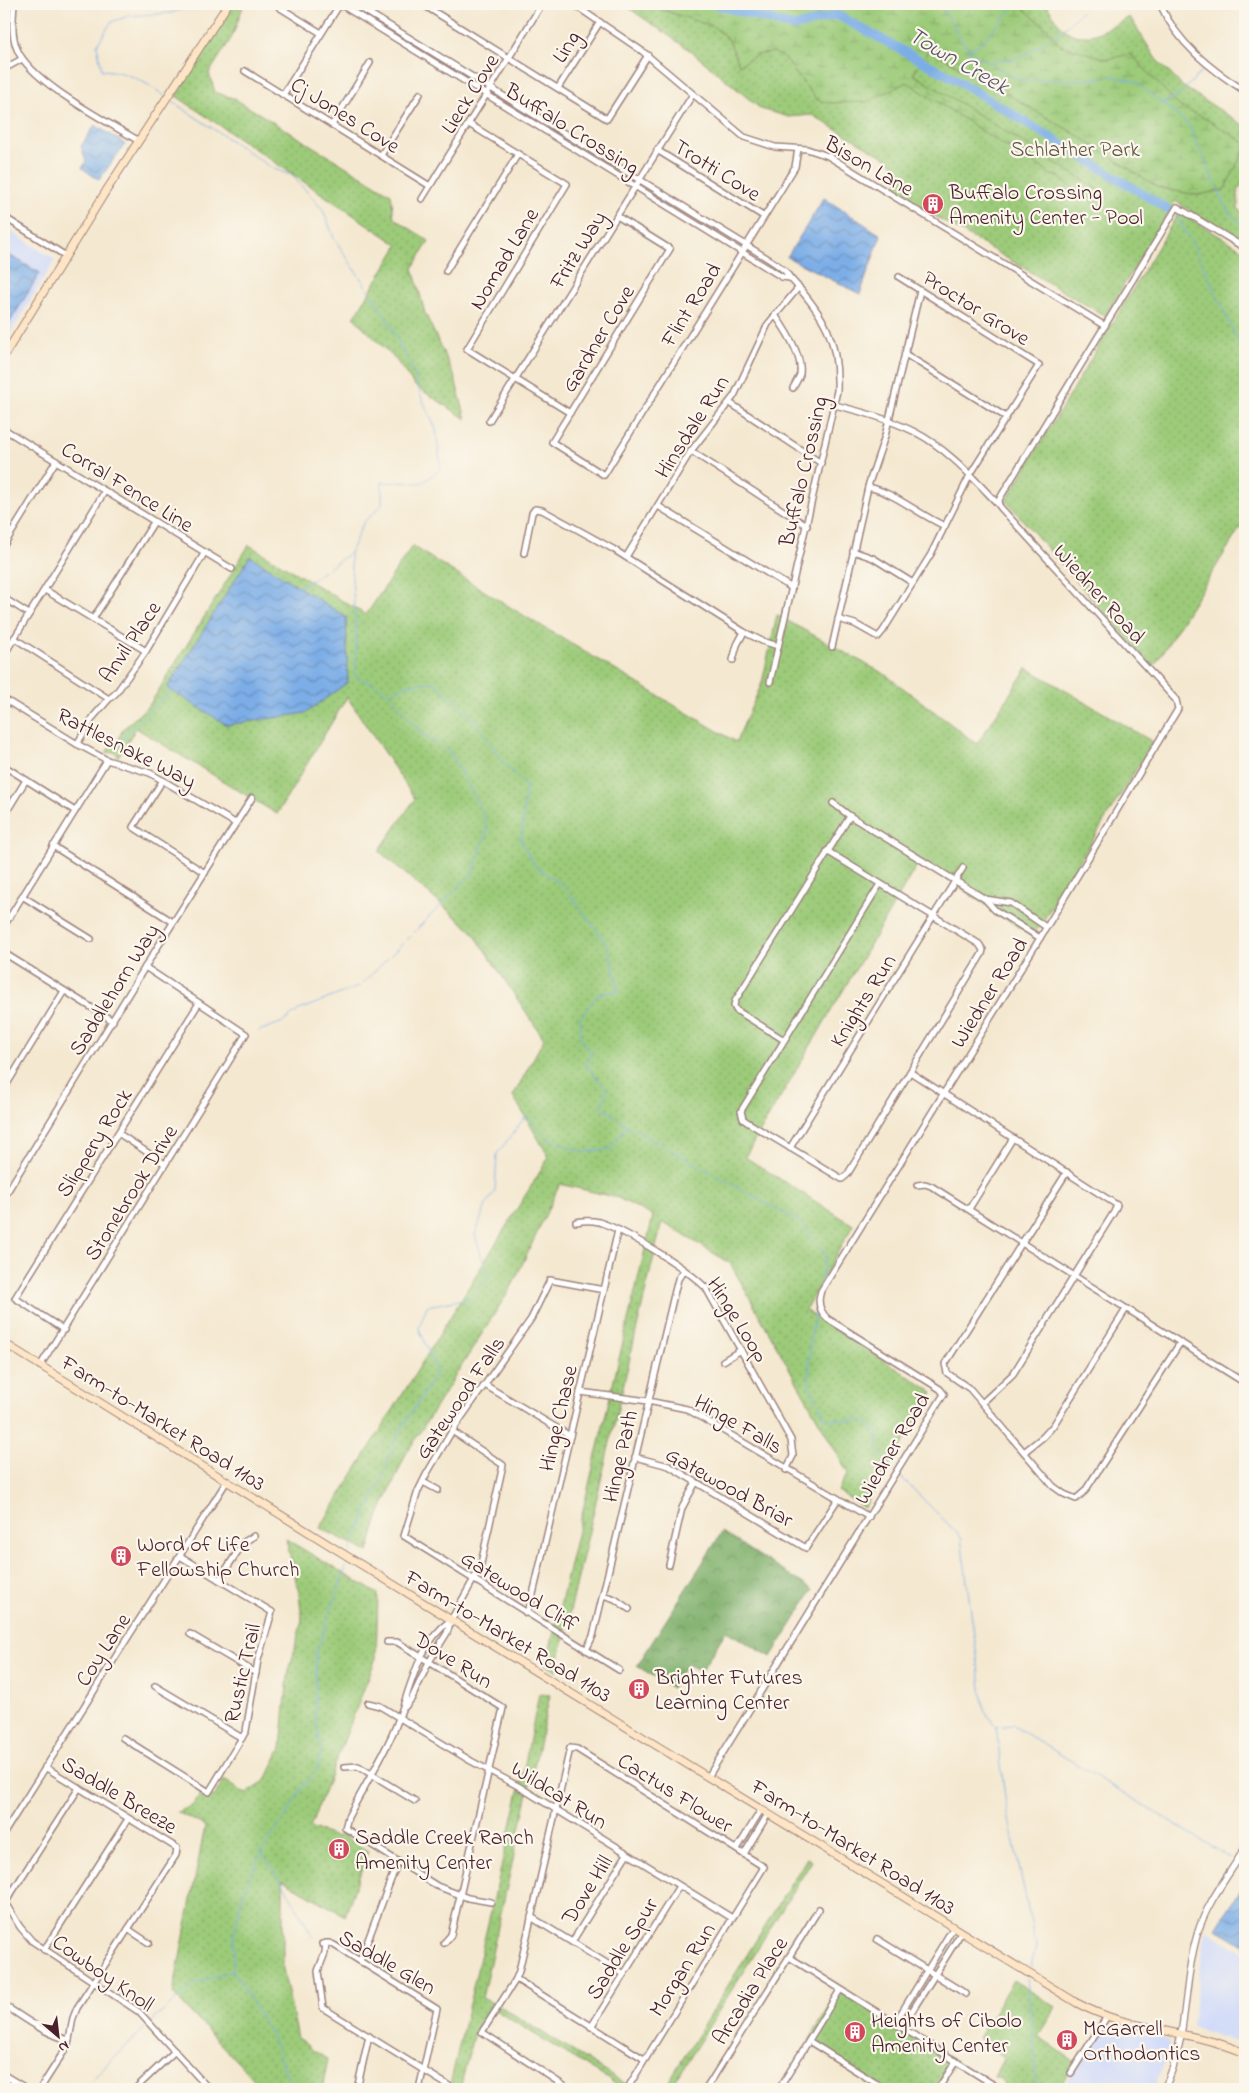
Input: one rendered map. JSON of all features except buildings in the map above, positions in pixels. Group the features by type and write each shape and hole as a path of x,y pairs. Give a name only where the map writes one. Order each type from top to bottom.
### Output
{"main road":[{"path":"4,356 139,141 228,4"},
{"name":"Farm-to-Market Road 1103","path":"4,1343 1059,1994 1106,2018 1220,2043 1245,2053"}],"street":[{"path":"14,4 13,35 22,59 36,75 139,141"},
{"path":"284,95 340,4"},
{"name":"Buffalo Crossing","path":"340,4 782,277 790,278"},
{"name":"Buffalo Crossing","path":"354,4 746,245 785,271 809,298 820,315 834,344 838,366 835,405 770,682"},
{"path":"422,4 608,120 648,55"},
{"name":"Lieck Cove","path":"422,199 542,4"},
{"name":"Bison Lane","path":"573,4 648,55 744,136 775,148 807,149 828,156 1105,326"},
{"path":"1160,4 1176,33 1190,50 1210,68 1245,91"},
{"path":"279,7 321,33"},
{"name":"Ling","path":"558,88 600,22"},
{"path":"4,69 22,59"},
{"path":"332,125 370,64"},
{"name":"Cj Jones Cove","path":"245,71 430,186"},
{"path":"382,155 420,94"},
{"name":"Fritz Way","path":"489,421 640,180 656,150 693,94"},
{"path":"446,271 518,154 469,124"},
{"name":"Flint Road","path":"552,442 604,474 795,166 798,149"},
{"name":"Trotti Cove","path":"656,150 763,216"},
{"name":"Nomad Lane","path":"516,380 467,349 567,184 518,154"},
{"path":"998,504 1005,487 1177,207 1245,248"},
{"name":"Gardner Cove","path":"552,442 670,249 616,216"},
{"path":"4,217 66,256"},
{"name":"Proctor Grove","path":"899,277 1039,365 1006,417"},
{"name":"Hinsdale Run","path":"626,558 691,451 730,403 759,338 775,315 799,288"},
{"path":"832,647 868,488 889,420 920,291"},
{"path":"775,315 792,341 798,357 800,373 793,388"},
{"path":"838,619 855,624 878,637 884,632 931,554 970,475 1006,417 904,354"},
{"path":"516,380 570,413"},
{"path":"730,403 822,463"},
{"name":"Wiedner Road","path":"708,1777 944,1394 940,1389 828,1319 820,1307 819,1297 823,1286 1040,938 1178,708 1176,700 970,475 916,432 889,420 835,405"},
{"name":"Corral Fence Line","path":"5,433 105,490 154,522 232,568"},
{"path":"691,451 807,526"},
{"path":"4,545 56,461"},
{"path":"868,488 889,494 928,519 945,526"},
{"path":"4,655 105,490"},
{"path":"658,506 792,588"},
{"path":"524,553 532,513 535,509 542,510 626,558 744,632 778,646"},
{"path":"93,619 154,522"},
{"path":"853,551 873,558 913,582"},
{"name":"Anvil Place","path":"77,744 94,716 108,699 116,693 146,651 205,552"},
{"path":"45,590 146,651"},
{"path":"4,598 29,614"},
{"path":"733,660 737,645 744,632"},
{"path":"14,638 108,699"},
{"name":"Rattlesnake Way","path":"4,699 77,744 107,760 150,773 164,780 235,824"},
{"path":"4,926 107,760"},
{"path":"4,766 75,811"},
{"path":"4,816 26,780"},
{"path":"164,780 133,827 205,872"},
{"name":"Saddlehorn Way","path":"4,1197 145,967 252,798"},
{"path":"833,803 850,816 956,880 985,899 995,910 1040,938"},
{"path":"784,1040 736,1010 735,1001 850,816"},
{"path":"53,846 173,922"},
{"path":"827,852 880,884 932,916 979,944 982,950 982,954 910,1072 847,1175 842,1179 747,1122 741,1116 741,1111 880,884"},
{"name":"Knights Run","path":"790,1148 963,868"},
{"path":"22,896 91,939"},
{"path":"985,899 1015,905 1046,927"},
{"path":"4,953 112,1021"},
{"path":"145,967 199,1003"},
{"path":"4,1090 64,991"},
{"name":"Stonebrook Drive","path":"40,1366 246,1034 199,1003"},
{"name":"Slippery Rock","path":"64,1330 16,1298 199,1003"},
{"path":"910,1072 1117,1205 1013,1374 982,1403"},
{"path":"118,1133 165,1164"},
{"path":"969,1209 1013,1138"},
{"path":"1067,1172 944,1364 946,1373 970,1389 1059,1491 1072,1499 1080,1497 1180,1343"},
{"path":"917,1185 925,1184 931,1186 1245,1383"},
{"name":"Hinge Loop","path":"576,1222 585,1220 599,1222 618,1230 684,1270 706,1288 791,1440 793,1456 786,1470"},
{"name":"Hinge Chase","path":"526,1613 531,1603 618,1230"},
{"name":"Hinge Path","path":"586,1650 593,1636 678,1279 684,1270"},
{"name":"Gatewood Falls","path":"404,1536 411,1508 423,1482 452,1431 532,1319 550,1280 604,1290"},
{"path":"1024,1452 1049,1431 1126,1309"},
{"path":"723,1361 740,1350"},
{"path":"484,1385 570,1436"},
{"name":"Hinge Falls","path":"580,1392 648,1401 687,1409 786,1470 869,1517"},
{"path":"403,1710 412,1698 429,1662 447,1633 451,1620 480,1568 503,1465 452,1431"},
{"name":"Gatewood Briar","path":"635,1457 669,1466 806,1548 838,1499"},
{"name":"Coy Lane","path":"4,1833 227,1482"},
{"path":"423,1482 438,1490"},
{"path":"669,1565 682,1508 696,1482"},
{"path":"180,1556 219,1580 244,1542 254,1536"},
{"name":"Gatewood Cliff","path":"404,1536 473,1581 619,1670"},
{"name":"Rustic Trail","path":"124,1738 209,1792 242,1738 249,1718 258,1660 272,1612 219,1580"},
{"path":"602,1595 615,1599 629,1609"},
{"path":"451,1620 440,1628 421,1658 406,1695 400,1717 348,1817 345,1828 437,1886 461,1896 492,1902"},
{"path":"190,1634 256,1673"},
{"name":"Dove Run","path":"386,1642 398,1642 503,1708 489,1770"},
{"path":"155,1686 242,1738"},
{"name":"Wildcat Run","path":"368,1704 380,1706 400,1717 732,1918"},
{"name":"Cactus Flower","path":"555,1810 570,1748 577,1749 764,1867"},
{"path":"344,1767 358,1766 415,1801"},
{"name":"Saddle Breeze","path":"45,1767 177,1848 176,1855 128,1929"},
{"path":"444,1943 451,1935 489,1770"},
{"path":"4,1903 79,1788"},
{"path":"555,1810 516,1980 482,2032 569,2089"},
{"path":"736,1849 761,1810"},
{"path":"744,1854 768,1814"},
{"path":"44,1950 128,1819"},
{"path":"1164,2089 1174,2065 1182,2034 1198,1932 1205,1914 1245,1848"},
{"name":"Dove Hill","path":"572,1942 627,1854"},
{"path":"360,1961 398,1862"},
{"name":"Morgan Run","path":"626,2089 764,1867"},
{"name":"Saddle Spur","path":"591,2027 679,1886"},
{"name":"Cowboy Knoll","path":"4,1903 20,1928 32,1941 139,2012 209,2089"},
{"name":"Arcadia Place","path":"706,2089 819,1909"},
{"path":"531,1917 624,1974"},
{"path":"895,2023 953,1928"},
{"path":"40,2089 65,2050 69,2040 74,2013 128,1929 148,1943"},
{"path":"902,2028 961,1933"},
{"path":"877,1939 966,1994"},
{"name":"Saddle Glen","path":"369,2036 323,2008 318,1971 326,1950 324,1943 334,1945 437,2009 423,2070"},
{"path":"789,1956 997,2088"},
{"path":"516,1980 644,2060"},
{"path":"779,2089 840,1990"},
{"path":"4,2005 43,2030 57,2037 69,2040"},
{"path":"1071,2073 1106,2018"},
{"path":"357,2089 369,2036 454,2089"},
{"path":"809,2042 885,2089"},
{"path":"135,2089 175,2051"},
{"path":"938,2089 956,2061"},
{"path":"419,2089 423,2070"},
{"path":"4,2075 27,2089"}],"shaded area":[{"path":"4,227 55,260 4,343"},
{"path":"1206,1929 1245,1954 1245,2045 1195,2028 1192,2024"},
{"path":"1107,2026 1167,2040 1171,2049 1153,2089 1077,2089 1066,2082 1103,2028"}],"green space":[{"path":"234,4 244,4 232,37 209,73 215,92 235,99 391,194 394,218 429,241 413,268 425,313 454,375 466,419 414,385 396,360 354,318 398,245 176,96"},
{"name":"Schlather Park","path":"623,4 1046,4 1060,25 1070,33 1078,36 1096,34 1130,17 1156,59 1182,86 1245,126 1245,177 1238,191 1238,208 1245,217 1245,245 1175,201 1105,316 896,193 900,171 886,158 812,115 789,117 761,109 691,51"},
{"path":"645,4 1006,4 1023,8 1046,28 1060,45 1107,59 1131,54 1179,106 1206,119 1245,143 1245,149 1224,190 1197,195 1159,188 1077,135 929,49 913,74 1101,191 1100,197 1092,199 1070,186 1059,176 1049,175 1046,170 1016,153 1012,147 1005,146 907,82 867,102 827,103 816,99 785,59 774,52 757,55 739,65 729,40 714,27"},
{"path":"1179,212 1245,251 1245,520 1153,668 1006,501"},
{"path":"249,545 366,615 412,546 518,612 736,742 762,683 777,615 886,675 977,744 1027,668 1153,742 1033,937 920,860 745,1157 853,1225 805,1310 933,1392 864,1508 838,1491 848,1473 730,1263 662,1222 556,1671 546,1665 653,1216 618,1198 560,1184 512,1286 406,1454 379,1515 368,1552 320,1528 549,1157 513,1096 544,1039 472,931 379,851 415,799 347,697 277,814 136,728 118,757 115,752 106,753 111,745 115,746 123,729 150,704"},
{"path":"722,1532 813,1590 771,1657 726,1631 701,1671 687,1664 672,1688 637,1666"},
{"path":"286,1539 378,1594 376,1658 310,1828 336,1837 340,1834 368,1851 345,1916 283,1880 283,1969 298,2038 328,2059 322,2089 263,2089 173,1994 205,1826 177,1812 192,1806 201,1793 202,1796 214,1797 224,1780 246,1794 266,1780 281,1748 288,1675 302,1620 299,1593"},
{"path":"539,1694 550,1695 482,1998 503,2008 634,2089 624,2089 490,2007 474,2032 460,2089 449,2089 521,1783"},
{"path":"807,1858 812,1861 670,2089 664,2089"},
{"path":"1013,1980 1056,2007 1038,2036 1074,2061 1059,2089 1006,2089 1001,2079 994,2077 1004,2057 978,2038"},
{"path":"840,1990 956,2061 938,2089 885,2089 809,2041"}],"water":[{"path":"95,125 125,144 99,180 82,168 86,162 81,146"},
{"path":"824,198 881,235 860,294 787,257"},
{"path":"4,252 40,273 4,332"},
{"path":"250,556 346,617 348,682 306,713 227,725 167,688"},
{"path":"1245,1883 1245,1946 1216,1928"}],"waterway":[{"path":"165,96 128,75 102,70 97,45 111,22 129,16 171,13 196,4"},
{"name":"Town Creek","path":"714,4 794,27 837,15 955,79 1169,210"},
{"path":"940,4 968,50 1019,80 1082,80 1105,77"},
{"path":"969,49 980,44 1012,9"},
{"path":"1051,38 1061,32 1081,12"},
{"path":"991,62 1003,59 1013,60 1047,41"},
{"path":"1163,103 1180,94 1202,71"},
{"path":"1110,76 1135,81 1188,124 1229,213 1245,226"},
{"path":"170,100 272,168 293,176 323,210 334,238 385,315 414,373 422,399 436,429 441,469 422,483 382,482 382,505 363,523 350,553 356,629 356,677 389,693 410,684 434,682 476,721 502,761 526,786 521,841 535,866 565,887 608,946 619,991 598,994 580,1018 581,1042 592,1053 586,1066 607,1089 602,1107 626,1125 798,1221 826,1254 820,1288"},
{"name":"Town Creek","path":"1176,215 1200,258 1239,344 1245,353"},
{"path":"296,587 306,584 350,553"},
{"path":"118,749 125,735 172,689"},
{"path":"259,1031 283,1022 299,1010 360,986 473,873 487,831 483,813 450,752 422,734 389,694"},
{"path":"350,1553 355,1536 380,1484 398,1434 437,1372 419,1328 427,1306 470,1298 488,1277 475,1235 486,1205 495,1191 497,1154 526,1116 548,1139 583,1152 611,1149 626,1126"},
{"path":"817,1302 810,1342 809,1384 826,1419 865,1421 879,1435 877,1451 893,1470"},
{"path":"900,1476 961,1537 984,1710 996,1727 1006,1805 1036,1946 1031,1967"},
{"path":"289,2089 289,2082 272,2037 233,1970 234,1935 242,1897 261,1852 291,1809 301,1788 318,1768 321,1751 315,1717 316,1653 348,1562"},
{"path":"996,1727 1012,1725 1229,1857"},
{"path":"261,1852 286,1888 313,1937"},
{"path":"1245,1948 1245,1961"},
{"path":"150,2023 194,1984 233,1970"},
{"path":"1027,1979 1035,2055 1035,2089"},
{"path":"85,2089 102,2069 147,2026"}],"place":[{"name":"Buffalo Crossing Amenity Center - Pool","path":"933,204"},
{"name":"Word of Life Fellowship Church","path":"121,1556"},
{"name":"Brighter Futures Learning Center","path":"639,1689"},
{"name":"Saddle Creek Ranch Amenity Center","path":"339,1849"},
{"name":"Heights of Cibolo Amenity Center","path":"855,2032"},
{"name":"McGarrell Orthodontics","path":"1067,2040"}]}
